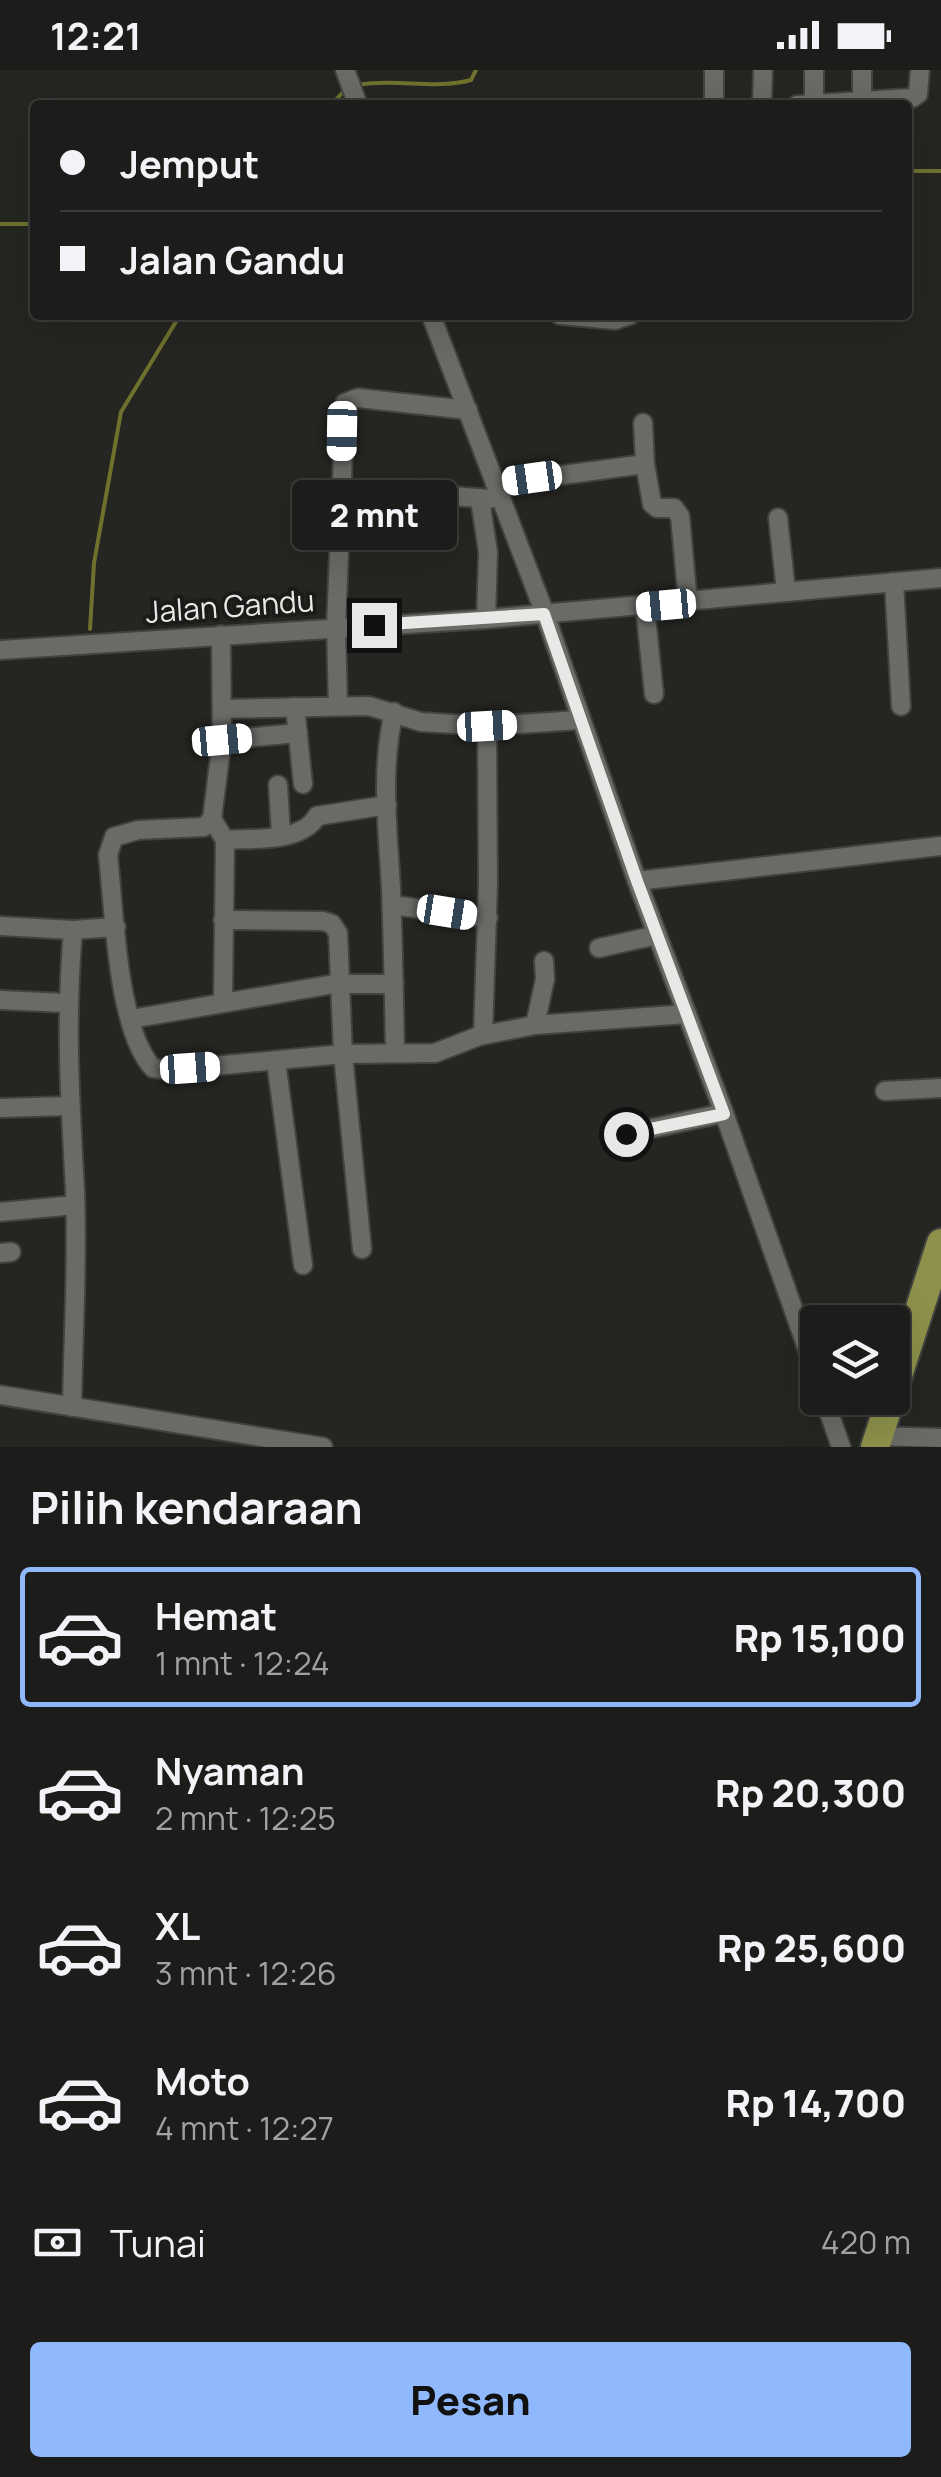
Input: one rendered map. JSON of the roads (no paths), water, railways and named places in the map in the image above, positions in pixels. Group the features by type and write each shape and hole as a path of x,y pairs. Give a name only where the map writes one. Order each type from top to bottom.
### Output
{"highway":[{"path":"910,1340 941,1243"},
{"path":"877,1442 886,1415"}],"street":[{"path":"714,70 714,100"},
{"path":"762,70 762,100"},
{"path":"807,100 814,70"},
{"path":"862,70 862,100"},
{"path":"887,100 918,94 920,70"},
{"path":"434,320 544,614 800,1328"},
{"path":"338,706 336,627 345,403 358,398 468,410"},
{"path":"643,423 652,504 674,508 680,516 688,603"},
{"path":"413,493 480,500 498,491 645,464"},
{"path":"480,500 488,552 486,619"},
{"path":"778,518 786,591"},
{"name":"Jalan Gandu","path":"0,650 645,607 941,578"},
{"path":"894,582 901,706"},
{"path":"645,607 654,694"},
{"path":"222,635 222,740 212,819 224,840 224,1001"},
{"path":"222,709 370,706 421,722 487,726 580,720"},
{"path":"295,707 304,784"},
{"path":"394,712 387,741 394,1052"},
{"path":"483,1035 488,918 487,726"},
{"path":"222,740 298,733"},
{"path":"278,785 281,835"},
{"path":"224,840 281,835 311,827 317,816 387,804"},
{"path":"212,819 204,827 138,830 114,836 108,855 130,1019 143,1056 153,1068 343,1054 435,1053 483,1035 535,1026 687,1014"},
{"path":"637,881 941,846"},
{"path":"392,904 488,918"},
{"path":"223,920 323,921 338,932 343,1054 362,1249"},
{"path":"0,926 116,928"},
{"path":"72,1406 75,1205 66,1002 73,930"},
{"path":"599,948 656,935"},
{"path":"535,1026 545,979 544,961"},
{"path":"130,1019 339,984 394,984"},
{"path":"0,1000 66,1002"},
{"path":"276,1061 304,1264"},
{"path":"885,1091 941,1088"},
{"path":"0,1108 68,1106"},
{"path":"626,1134 724,1114"},
{"path":"0,1212 75,1205"},
{"path":"0,1395 323,1447"},
{"path":"830,1415 841,1447"},
{"path":"877,1442 941,1438"}],"waterway":[{"path":"358,85 457,83 471,80 476,70"},
{"path":"336,100 345,90"},
{"path":"912,171 941,171"},
{"path":"0,224 30,224"},
{"path":"90,629 94,563 121,412 177,320"}]}
